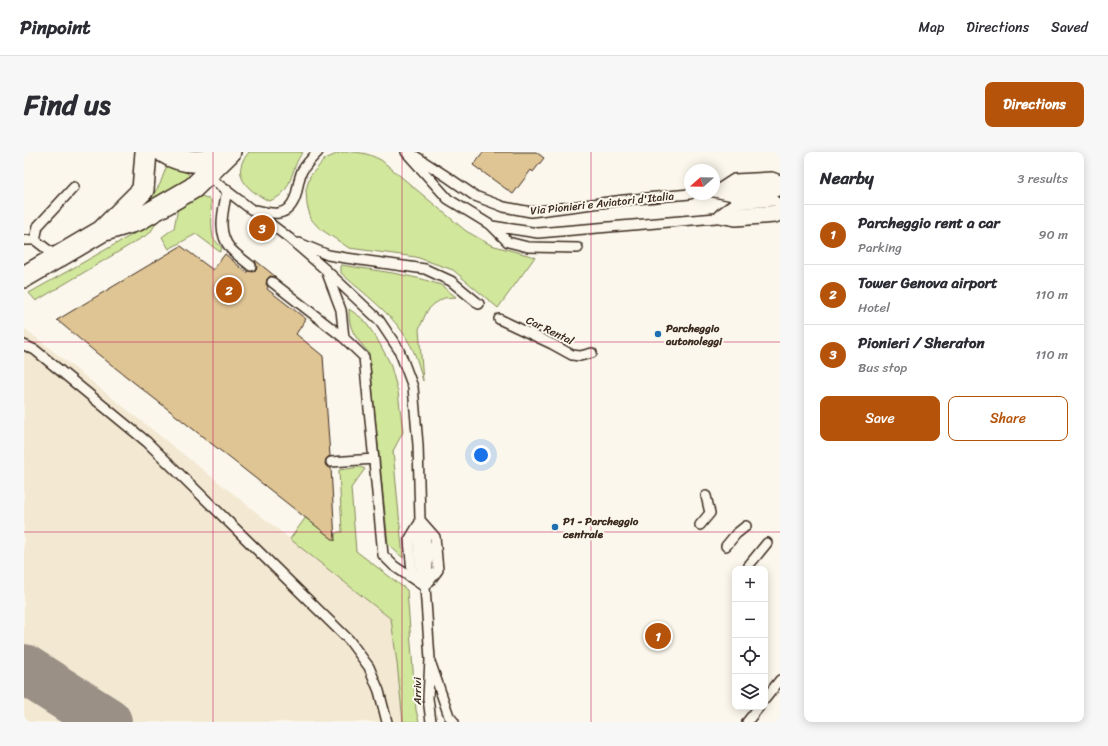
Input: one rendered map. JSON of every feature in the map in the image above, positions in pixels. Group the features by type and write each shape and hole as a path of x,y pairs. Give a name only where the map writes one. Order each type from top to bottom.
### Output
{"street":[{"path":"24,277 102,231 143,190 146,152"},
{"path":"102,231 138,220 193,188 228,152"},
{"path":"174,156 198,162 214,159 228,152"}],"lane":[{"path":"250,208 277,214 288,209 295,198 302,172 318,152"},
{"path":"408,152 448,199 492,226 508,242 528,247 578,248"},
{"name":"Via Pionieri e Aviatori d'Italia","path":"408,152 475,196 504,207 531,212 624,200 684,195"},
{"path":"174,156 207,175 289,238 379,320 399,350 413,387 418,445 420,520 409,540 412,572 425,587 430,659 449,716 454,722"},
{"path":"720,188 734,180 772,177 780,180"},
{"path":"720,191 733,188 780,185"},
{"path":"34,240 38,226 74,187"},
{"path":"227,190 222,221 222,232 230,248 251,266"},
{"path":"720,193 733,196 774,193 780,190"},
{"path":"716,218 734,204 775,201 780,204"},
{"path":"492,226 538,233 716,218 735,213 780,210"},
{"path":"716,218 736,221 775,218 780,216"},
{"path":"289,238 328,255 425,269 451,281 479,304"},
{"path":"24,240 34,240 58,258"},
{"path":"327,271 341,310 344,338"},
{"path":"272,282 344,338 364,357 383,555 394,566 425,587"},
{"name":"Car Rental","path":"499,319 572,355 580,356 592,353"},
{"path":"24,346 35,350 147,442 349,640 369,667 379,691 387,722"},
{"path":"330,462 374,459"},
{"path":"700,525 710,513 706,496"},
{"path":"420,520 435,537 438,570 425,587"},
{"path":"726,546 736,534 746,526"},
{"path":"749,565 767,543"},
{"name":"Arrivi","path":"430,659 428,698 431,722"},
{"path":"768,695 780,680"},
{"path":"747,722 757,710"}],"shaded area":[{"path":"24,328 391,619 403,722 24,722"}],"green space":[{"path":"249,152 303,152 283,193 277,198 269,201 252,191 241,176 242,163"},
{"path":"341,152 362,153 371,155 381,160 466,231 491,245 535,257 498,308 453,270 416,257 349,248 319,228 311,219 307,205 306,190 310,176 325,159"},
{"path":"167,165 186,172 191,177 170,192 147,205 160,184"},
{"path":"202,196 211,200 213,238 222,248 220,252 196,234 169,249 162,237 174,228 178,208"},
{"path":"158,220 150,233 36,301 29,293"},
{"path":"341,265 422,279 441,285 456,297 444,298 434,304 427,311 419,329 423,381 413,350 402,331 378,305 341,273"},
{"path":"349,309 363,319 376,337 390,363 398,392 403,432 393,451 403,558 388,544 369,353 360,343 351,328"},
{"path":"360,467 365,469 351,488 356,551 407,590 416,710 419,722 403,722 391,619 290,539 306,517 333,536 338,532 342,532 339,470"}],"building":[{"path":"483,152 536,152 544,158 533,172 531,170 513,194 473,165"},
{"path":"181,246 213,270 225,254 247,273 248,271 253,272 256,270 257,267 255,260 276,277 270,276 267,279 267,289 306,319 296,334 323,356 330,456 326,459 325,463 326,466 331,468 335,541 94,351 57,320"}],"taxiway":[{"path":"24,669 107,722"}],"place":[{"name":"Pionieri / Sheraton","path":"262,228"},
{"name":"Tower Genova airport","path":"229,290"},
{"name":"Parcheggio autonoleggi","path":"658,334"},
{"name":"P1 - Parcheggio centrale","path":"555,527"},
{"name":"Parcheggio rent a car","path":"658,636"}]}
